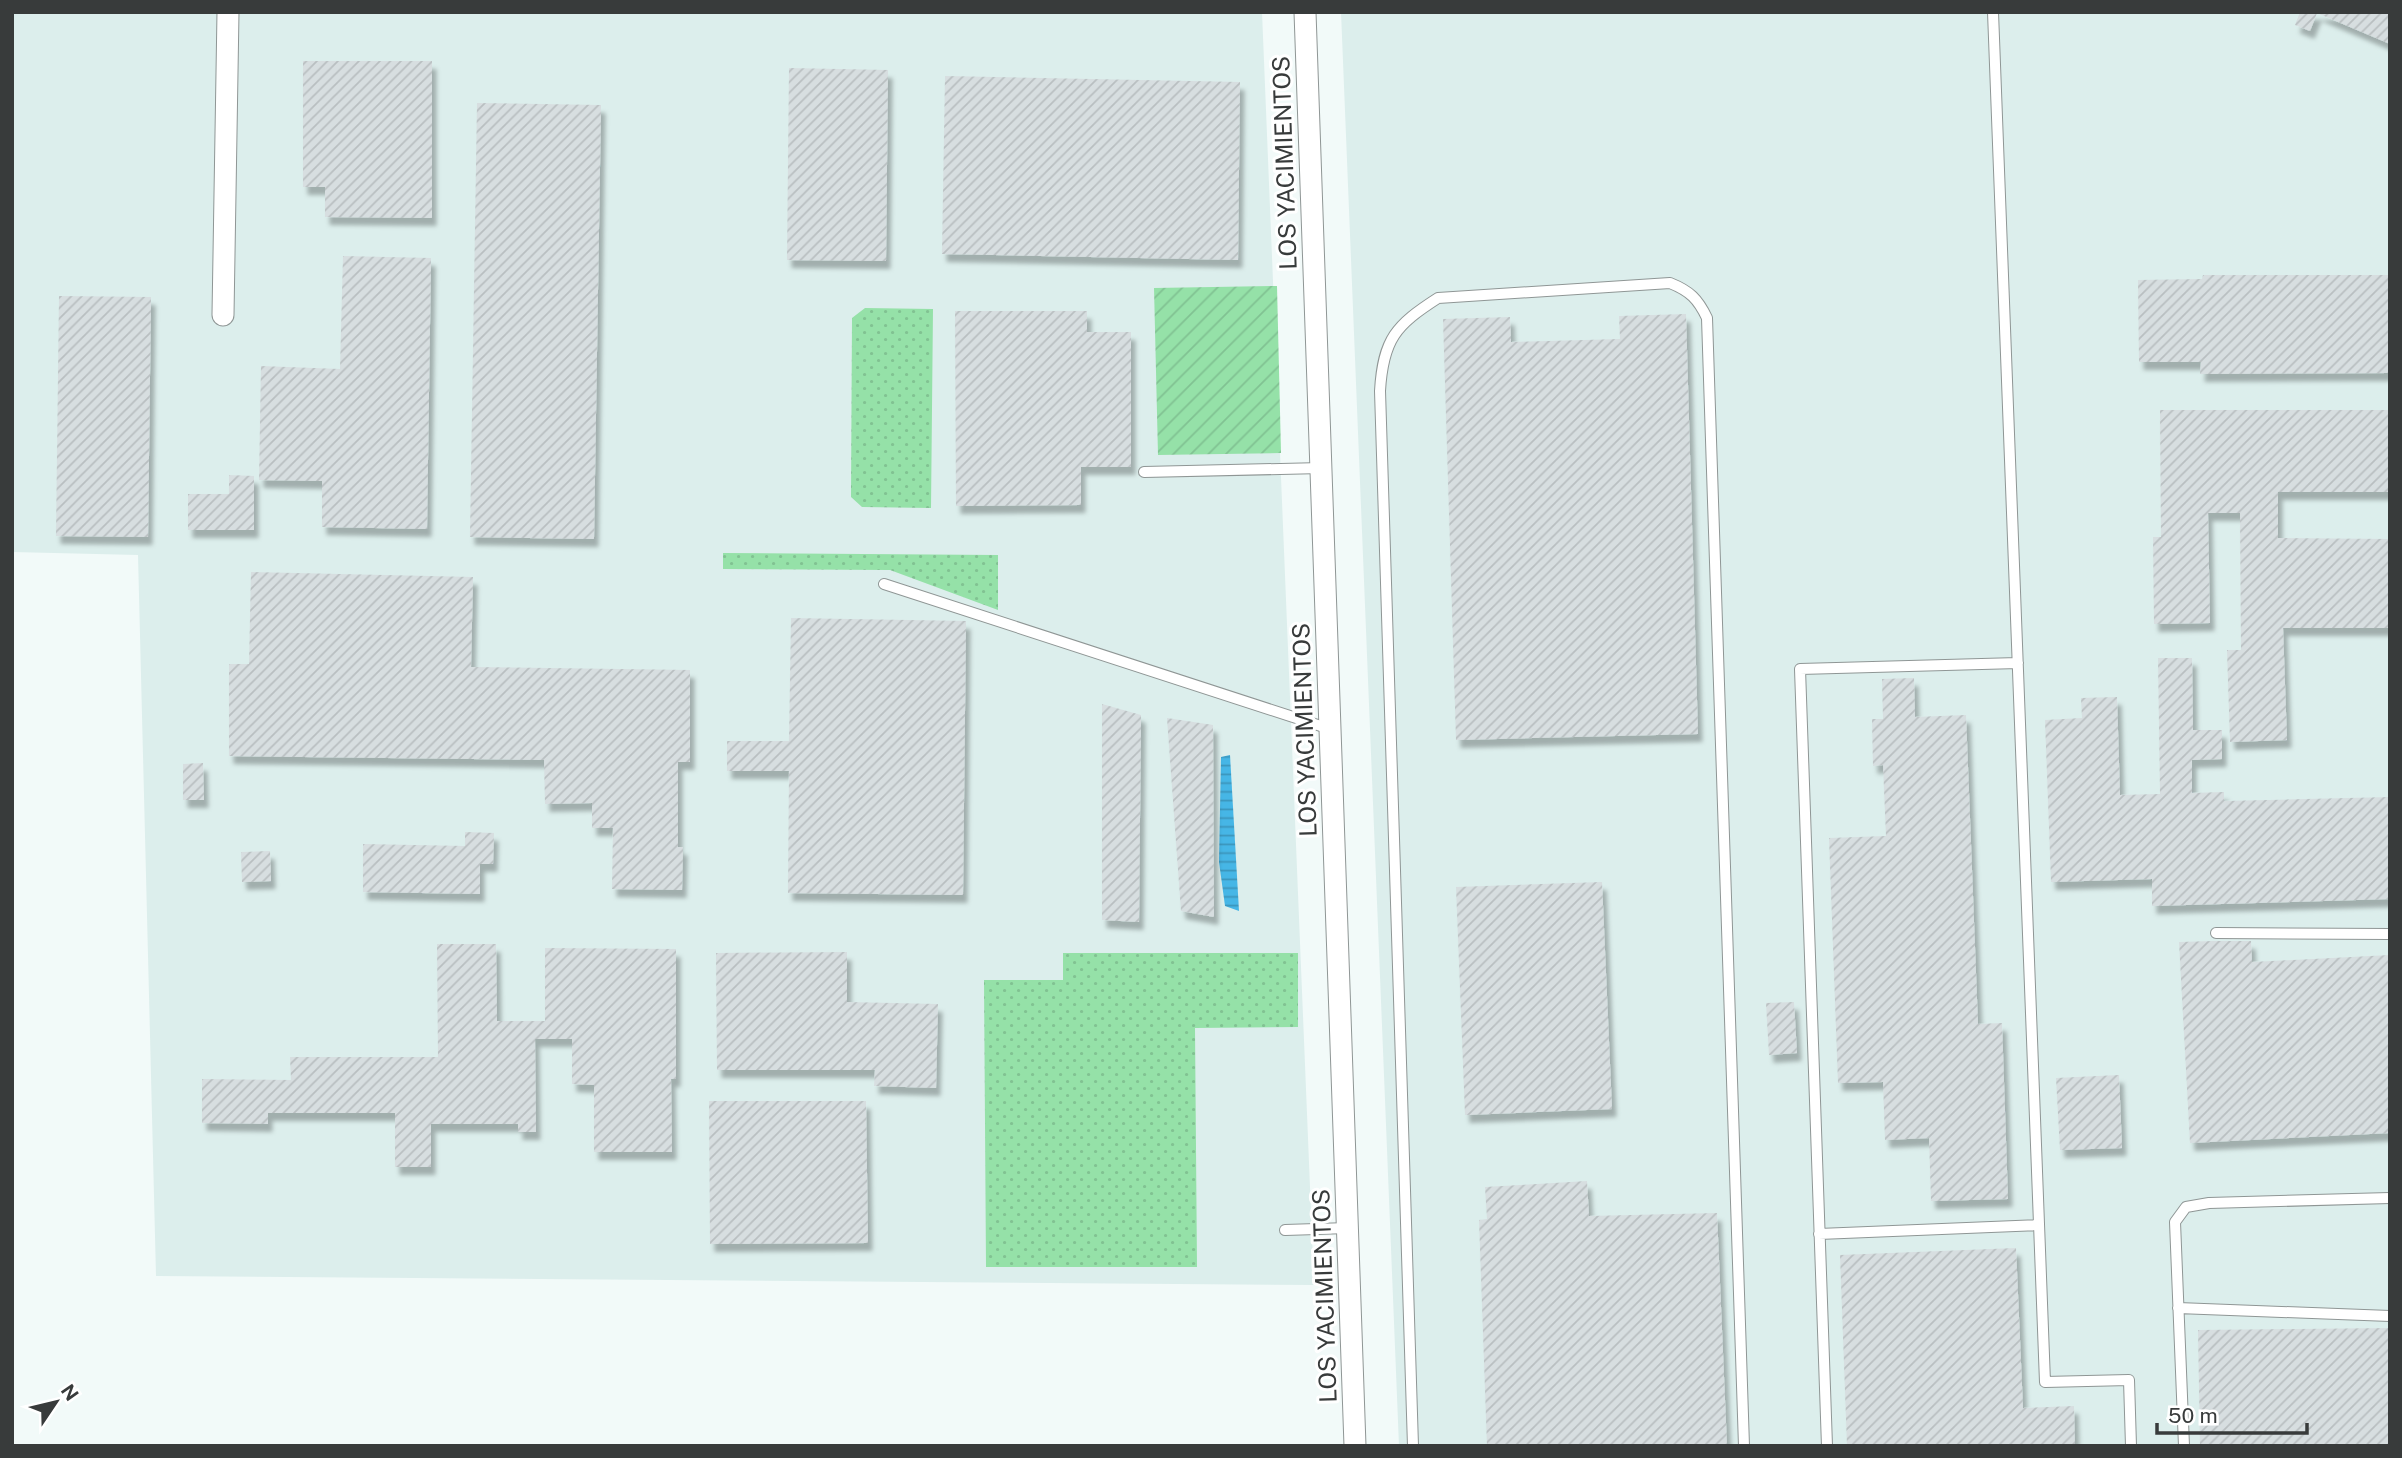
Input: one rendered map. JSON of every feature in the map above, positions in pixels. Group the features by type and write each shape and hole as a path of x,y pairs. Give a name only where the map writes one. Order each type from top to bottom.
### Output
{"street":[{"path":"223,315 228,12"},
{"name":"LOS YACIMIENTOS","path":"1305,12 1354,1446"}],"lane":[{"path":"1993,12 2045,1382 2129,1380 2132,1446"},
{"path":"1413,1446 1380,391 1382,366 1393,334 1413,314 1438,298 1670,283 1687,290 1698,300 1707,317 1744,1446"},
{"path":"1143,472 1321,468"},
{"path":"884,584 1330,729"},
{"path":"1826,1446 1800,670 2018,663"},
{"path":"2216,933 2390,934"},
{"path":"2184,1446 2175,1223 2186,1207 2209,1203 2390,1198"},
{"path":"1819,1234 2039,1224"},
{"path":"1284,1230 1348,1228"},
{"path":"2178,1308 2390,1316"}],"shaded area":[{"path":"12,12 1262,12 1314,1285 156,1276 138,555 12,552"},
{"path":"1341,12 2390,12 2390,1446 1399,1446"}],"green space":[{"path":"1277,286 1281,453 1158,455 1154,288"},
{"path":"865,308 933,309 931,508 862,507 851,497 852,318"},
{"path":"723,553 998,555 998,610 890,570 723,569"},
{"path":"1063,953 1298,953 1298,1027 1195,1028 1197,1267 986,1267 984,980 1063,980"}],"water":[{"path":"1230,755 1239,911 1225,906 1219,862 1221,757"}],"building":[{"path":"2300,12 2390,12 2390,44 2317,13 2310,31 2295,25"},
{"path":"303,61 432,61 432,218 325,217 325,187 303,187"},
{"path":"789,68 888,70 886,261 787,260"},
{"path":"945,76 1240,82 1238,260 942,254"},
{"path":"477,103 601,105 594,539 470,537"},
{"path":"343,256 431,258 427,529 322,527 322,481 259,480 261,366 340,369"},
{"path":"2203,275 2390,275 2390,373 2200,374 2201,362 2139,362 2138,280 2202,279"},
{"path":"59,296 151,297 148,537 56,536"},
{"path":"955,311 1087,311 1087,332 1131,332 1131,467 1081,467 1081,505 956,506"},
{"path":"1686,314 1698,734 1456,740 1443,319 1510,317 1511,342 1620,339 1619,316"},
{"path":"2160,410 2390,410 2390,492 2278,492 2278,538 2390,539 2390,628 2283,628 2287,740 2230,742 2227,650 2241,650 2240,513 2208,513 2210,623 2154,624 2153,537 2161,537"},
{"path":"229,475 254,476 254,530 188,530 188,494 229,494"},
{"path":"251,572 473,577 471,667 690,670 690,762 678,762 678,847 683,847 682,890 612,889 613,828 592,828 592,803 545,804 544,760 229,756 229,664 249,664"},
{"path":"791,618 966,621 963,895 788,893 789,771 727,771 727,741 789,741"},
{"path":"2158,658 2192,658 2193,730 2222,730 2222,759 2192,760 2192,793 2224,792 2224,801 2390,797 2390,899 2152,906 2152,879 2051,882 2045,720 2082,718 2081,698 2117,697 2120,795 2160,794"},
{"path":"1914,678 1915,717 1966,715 1978,1024 2002,1023 2008,1199 1931,1201 1929,1138 1885,1140 1883,1082 1838,1083 1829,838 1886,836 1883,765 1873,766 1872,719 1883,719 1882,679"},
{"path":"1102,704 1141,715 1139,922 1102,920"},
{"path":"1167,718 1213,725 1214,917 1181,911"},
{"path":"203,763 204,800 183,800 183,764"},
{"path":"465,832 494,833 493,864 480,864 480,894 363,892 363,844 465,846"},
{"path":"270,851 271,881 242,882 241,852"},
{"path":"1602,882 1612,1109 1465,1115 1456,887"},
{"path":"2251,941 2252,962 2390,955 2390,1133 2190,1143 2179,942"},
{"path":"437,944 496,944 497,1021 545,1021 545,948 676,949 676,1079 671,1079 672,1152 594,1152 594,1085 572,1084 572,1039 535,1039 536,1132 518,1132 518,1124 431,1124 431,1167 395,1167 395,1113 268,1113 268,1124 202,1123 202,1079 291,1080 290,1057 438,1057"},
{"path":"847,952 847,1002 938,1004 936,1088 874,1086 875,1070 717,1070 716,953"},
{"path":"1794,1002 1797,1053 1769,1055 1766,1003"},
{"path":"2119,1075 2122,1148 2060,1150 2056,1078"},
{"path":"709,1101 866,1101 868,1243 710,1244"},
{"path":"1587,1181 1589,1216 1717,1213 1727,1446 1487,1446 1479,1220 1487,1219 1485,1187"},
{"path":"2016,1248 2023,1408 2074,1406 2075,1446 1847,1446 1840,1255"},
{"path":"2390,1328 2390,1446 2200,1446 2198,1330"}]}
